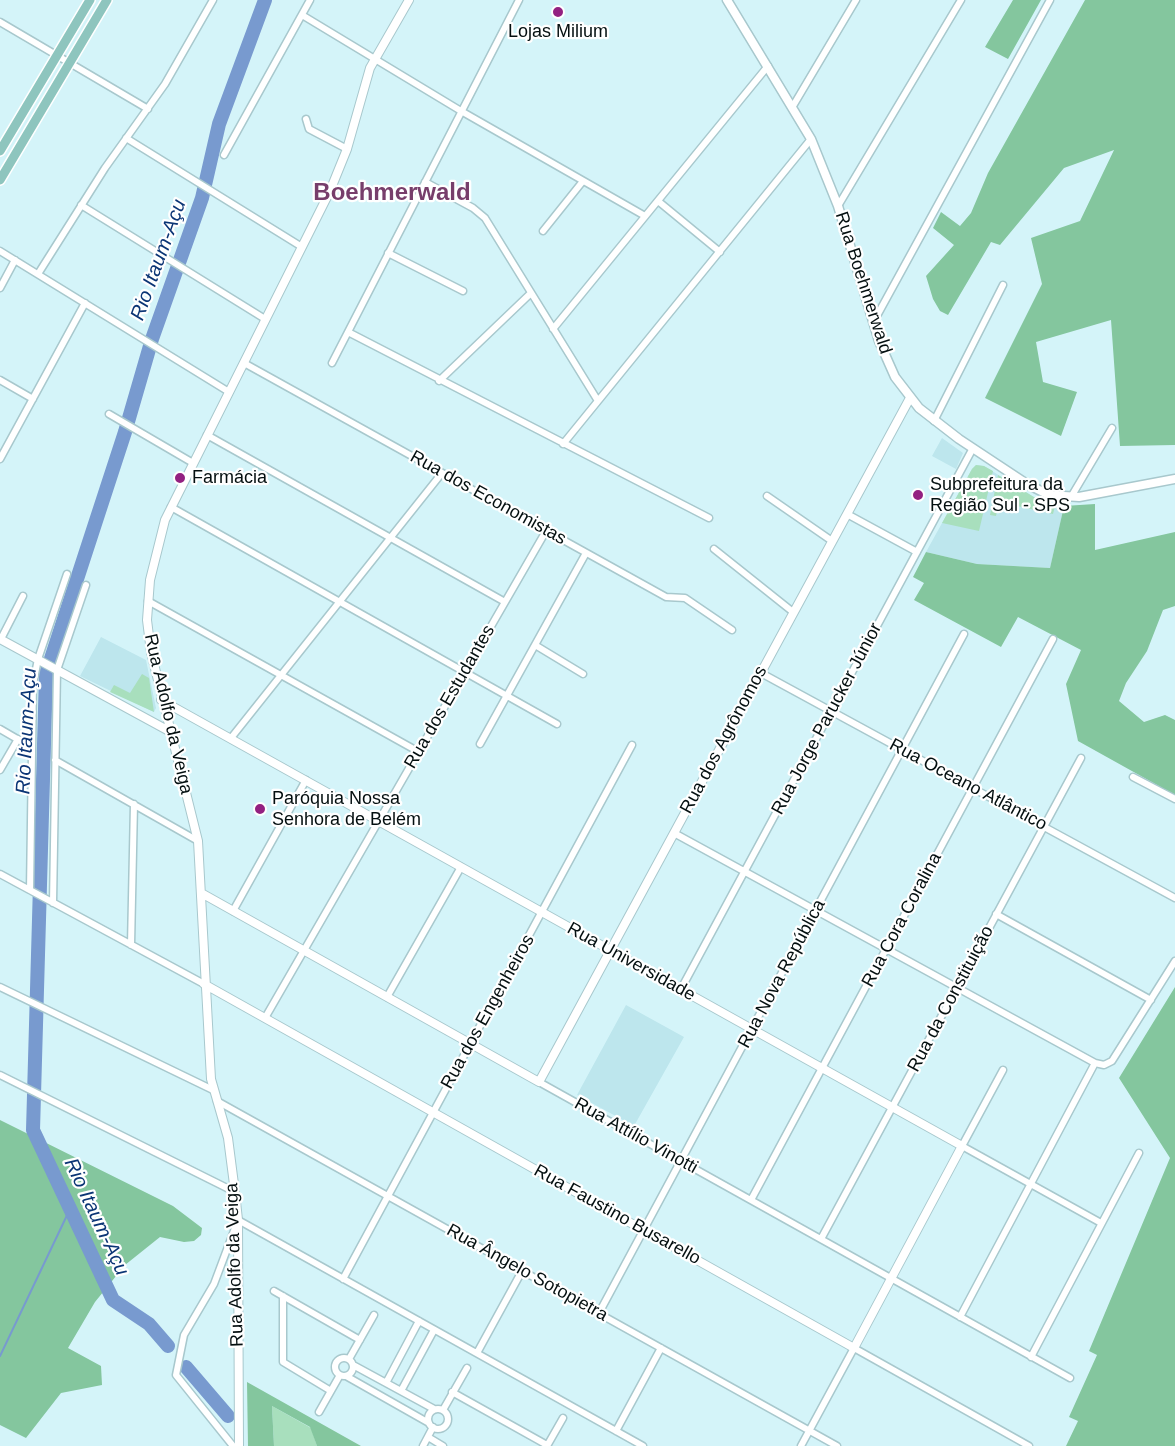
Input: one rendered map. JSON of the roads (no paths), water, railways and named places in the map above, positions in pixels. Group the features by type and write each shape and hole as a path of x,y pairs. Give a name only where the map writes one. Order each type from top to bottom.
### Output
{"main road":[{"path":"0,151 90,0"},
{"path":"0,180 107,0"},
{"name":"Rua Boehmerwald","path":"731,2 811,140 838,206 873,324 887,360 910,398 934,421 1037,490 1049,495 1071,497 1175,480"}],"street":[{"path":"38,274 81,205 147,109 213,0"},
{"path":"224,155 310,0"},
{"name":"Rua Adolfo da Veiga","path":"239,1446 238,1220 228,1138 213,1090 204,984 203,894 198,841 161,700 148,636 148,601 156,550 171,507 302,247 347,148 366,80 375,58 409,0"},
{"path":"332,363 519,0"},
{"path":"793,106 856,0"},
{"path":"838,206 961,0"},
{"path":"873,324 1050,0"},
{"path":"302,15 462,111 645,216"},
{"path":"0,22 147,109"},
{"path":"553,329 769,66"},
{"path":"306,119 309,129 347,148"},
{"path":"126,138 302,247"},
{"path":"563,444 811,140"},
{"path":"543,231 584,181"},
{"path":"425,182 481,214 598,401"},
{"path":"658,201 720,252"},
{"path":"81,205 265,320"},
{"path":"0,251 229,392"},
{"path":"388,253 463,291"},
{"path":"0,288 15,260"},
{"path":"934,421 1003,285"},
{"path":"440,381 531,293"},
{"path":"0,459 85,303"},
{"path":"348,332 709,518"},
{"name":"Rua dos Economistas","path":"244,363 666,597 686,598 732,630"},
{"path":"0,380 33,399"},
{"name":"Rua dos Agrônomos","path":"539,1082 910,398"},
{"path":"109,414 193,464"},
{"path":"1071,497 1112,428"},
{"path":"207,435 505,602"},
{"name":"Rua Jorge Parucker Júnior","path":"681,989 974,448"},
{"path":"231,738 442,473"},
{"path":"767,496 832,541"},
{"path":"171,507 557,724"},
{"path":"847,514 917,552"},
{"name":"Rua dos Estudantes","path":"265,1018 546,531"},
{"path":"714,549 794,612"},
{"path":"480,744 586,553"},
{"path":"33,891 31,747 33,684 67,574"},
{"path":"53,903 55,669 86,585"},
{"path":"23,596 0,639 169,731"},
{"path":"148,601 418,752"},
{"name":"Rua Nova República","path":"599,1313 964,634"},
{"name":"Rua Cora Coralina","path":"751,1200 1053,639"},
{"path":"535,645 583,674"},
{"name":"Rua Oceano Atlântico","path":"760,673 1175,898"},
{"name":"Rua Universidade","path":"161,700 1101,1223"},
{"path":"0,729 31,747"},
{"path":"0,770 18,739"},
{"name":"Rua dos Engenheiros","path":"343,1279 633,746"},
{"name":"Rua da Constituição","path":"821,1239 1081,758"},
{"path":"55,760 198,841"},
{"path":"1132,777 1175,799"},
{"path":"232,911 306,780"},
{"path":"131,945 134,804"},
{"path":"674,833 1095,1063 1104,1065 1112,1061 1175,961"},
{"path":"387,997 461,867"},
{"path":"0,874 204,984"},
{"name":"Rua Attílio Vinotti","path":"203,894 1070,1378"},
{"path":"996,914 1151,1000"},
{"name":"Rua Faustino Busarello","path":"204,984 1029,1446"},
{"path":"0,987 213,1090"},
{"path":"960,1317 1095,1063"},
{"path":"801,1446 1003,1070"},
{"path":"0,1075 235,1192"},
{"name":"Rua Ângelo Sotopietra","path":"217,1101 837,1446"},
{"path":"1031,1357 1139,1153"},
{"path":"233,1446 176,1375 184,1335 214,1284 238,1220 643,1446"},
{"path":"477,1353 522,1271"},
{"path":"274,1291 360,1340"},
{"path":"283,1296 283,1362 331,1391"},
{"path":"349,1359 374,1315"},
{"path":"386,1383 419,1321"},
{"path":"401,1391 434,1329"},
{"path":"616,1431 661,1348"},
{"path":"342,1358 349,1359 353,1365 386,1383 434,1409 443,1410 448,1417 447,1424 439,1429 431,1425 335,1371 335,1364 342,1358"},
{"path":"319,1412 343,1376 352,1373 353,1365"},
{"path":"443,1410 466,1368"},
{"path":"452,1392 547,1446 563,1418"},
{"path":"423,1446 431,1425 428,1417 434,1409"},
{"path":"428,1437 443,1446"}],"waterway":[{"name":"Rio Itaum-Açu","path":"168,1346 149,1324 113,1300 33,1130 46,674 125,432 152,339 202,198 219,124 265,0"},
{"path":"0,1356 70,1209"},
{"name":"Rio Itaum-Açu","path":"186,1367 228,1416"}],"place":[{"name":"Lojas Milium","path":"558,12"},
{"name":"Farmácia","path":"180,478"},
{"name":"Subprefeitura da Região Sul - SPS","path":"918,495"},
{"name":"Paróquia Nossa Senhora de Belém","path":"260,809"}],"district":[{"name":"Boehmerwald","path":"392,193"}]}
